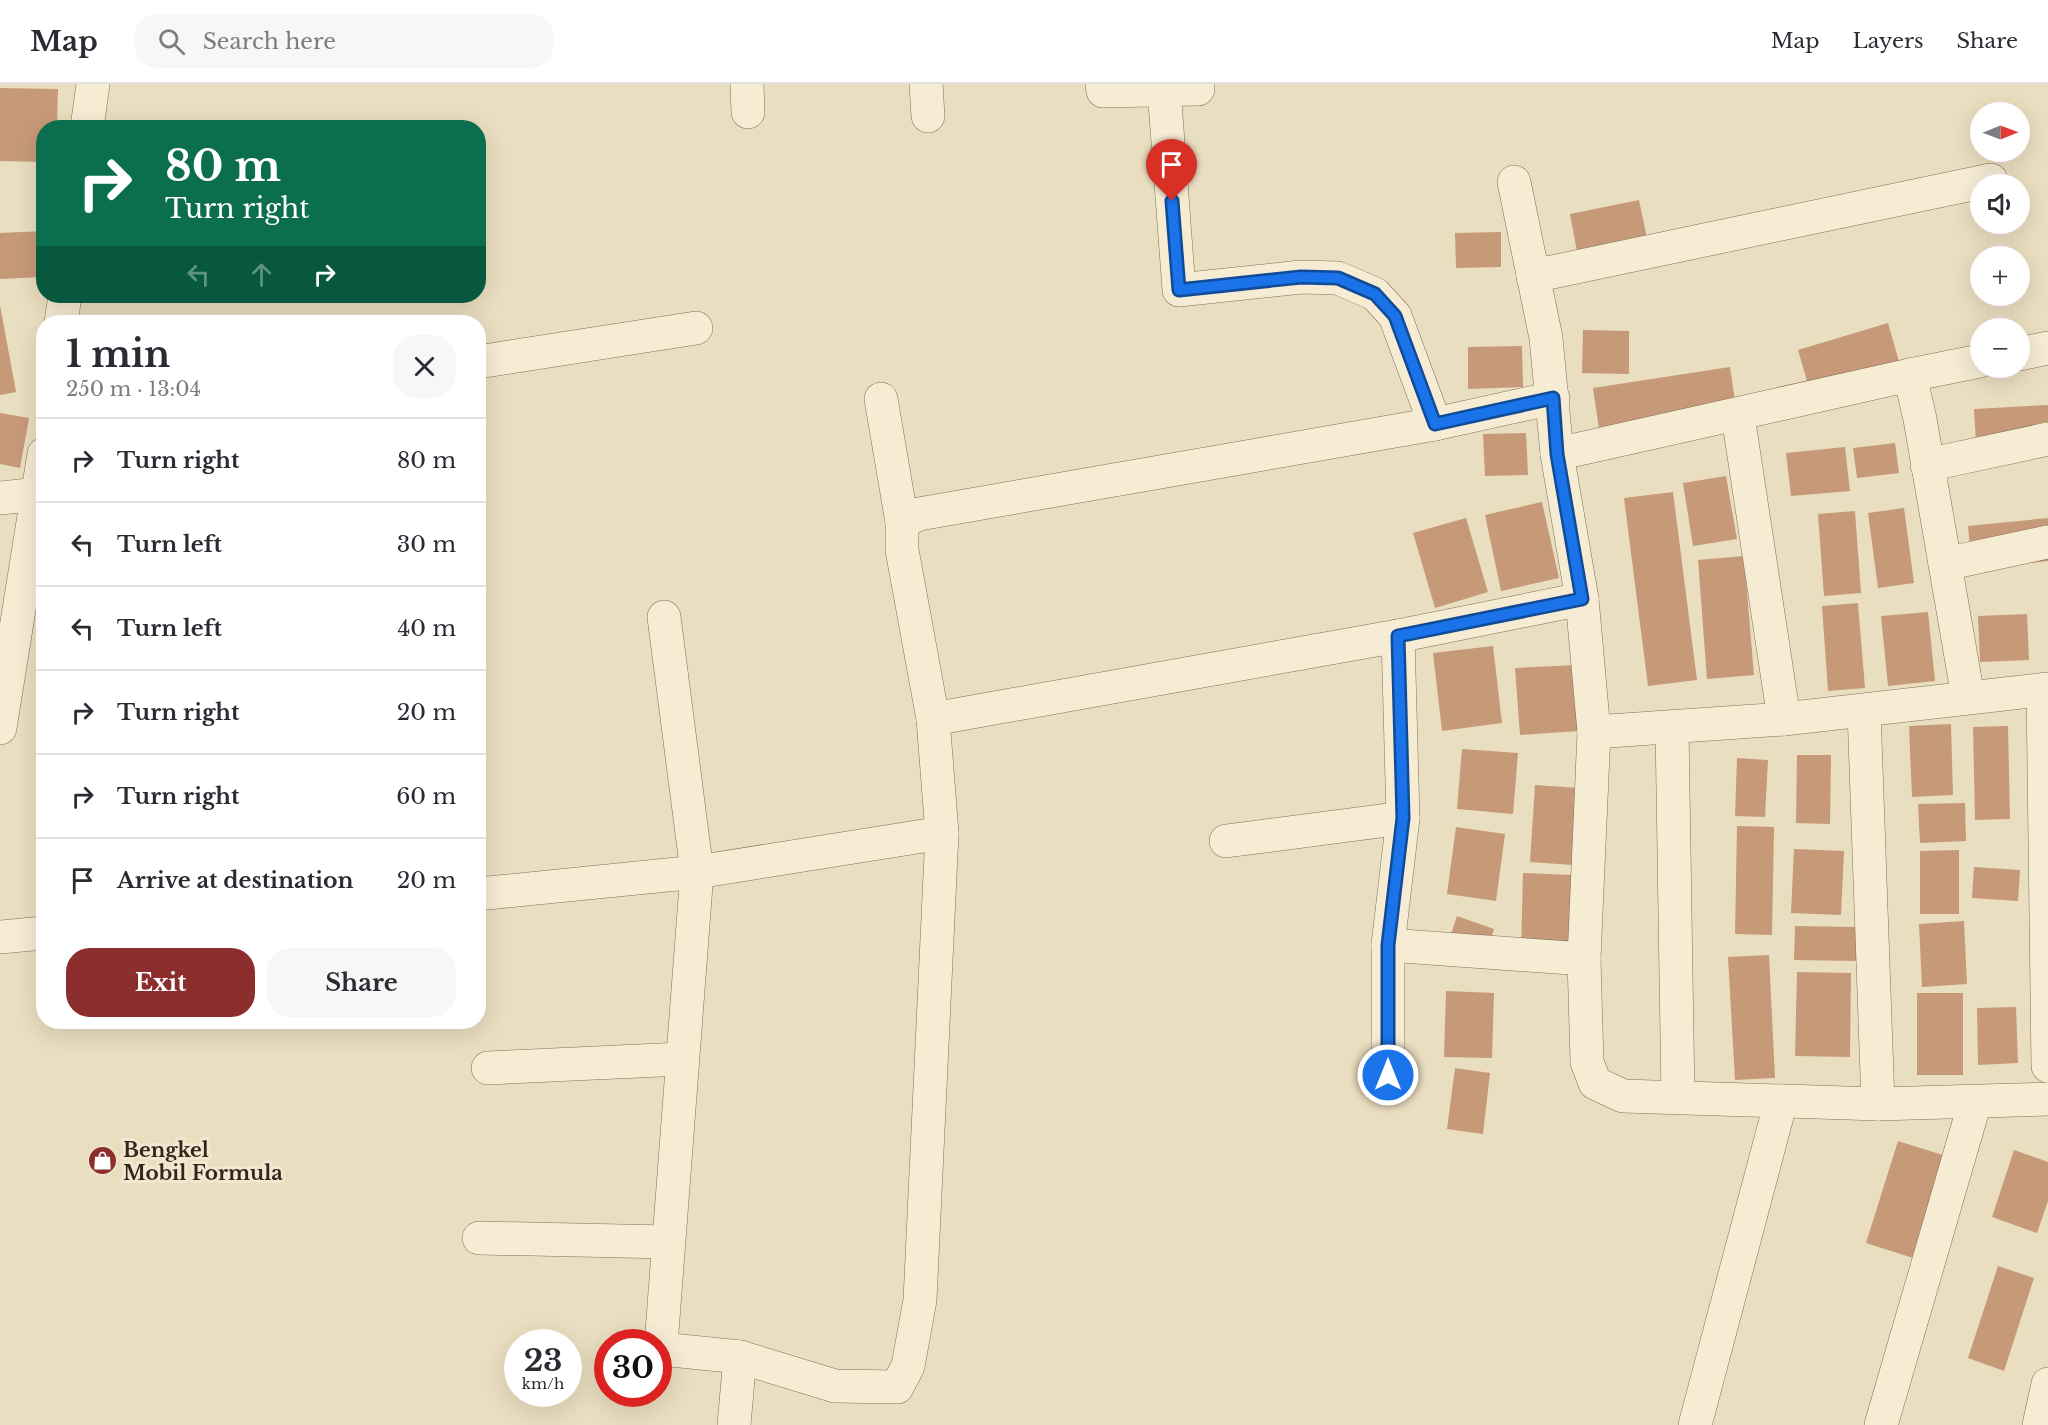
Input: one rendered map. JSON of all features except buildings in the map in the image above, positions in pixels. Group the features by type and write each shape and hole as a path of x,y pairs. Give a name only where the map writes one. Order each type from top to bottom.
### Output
{"street":[{"path":"88,120 93,84"},
{"path":"926,84 928,116"},
{"path":"1102,84 1102,91 1198,89 1198,84"},
{"path":"1164,89 1179,290 1301,277 1338,278 1375,294 1395,316 1435,424"},
{"path":"1515,182 1546,338 1557,454 1582,599 1594,732 1584,958 1587,1062 1595,1083 1623,1096 1878,1104 2048,1099"},
{"path":"1533,276 1970,184"},
{"path":"486,361 696,328"},
{"path":"2030,352 2048,348"},
{"path":"1557,454 1738,416 1970,363"},
{"path":"1910,375 1968,697"},
{"path":"902,522 920,514 1435,424 1553,398"},
{"path":"664,617 697,872 661,1345 671,1350 740,1357 835,1386 897,1387 908,1366 920,1300 942,833 933,719 902,550 902,522 881,399"},
{"path":"1738,416 1784,719"},
{"path":"1927,465 2048,439"},
{"path":"0,498 36,494"},
{"path":"0,728 36,506"},
{"path":"1945,564 2048,542"},
{"path":"933,719 1398,636 1582,599"},
{"path":"1388,1075 1388,945 1403,818 1398,636"},
{"path":"1594,732 1784,719 2045,689 2048,1066"},
{"path":"1864,711 1878,1104"},
{"path":"1672,728 1678,1097"},
{"path":"1226,841 1403,818"},
{"path":"486,893 697,872 942,833"},
{"path":"0,937 36,934"},
{"path":"1388,945 1584,958"},
{"path":"488,1068 682,1059"},
{"path":"1695,1425 1781,1101"},
{"path":"1881,1425 1975,1102"},
{"path":"479,1238 668,1242"},
{"path":"734,1425 740,1357"},
{"path":"2039,1425 2048,1384"}],"place":[{"name":"Bengkel Mobil Formula","path":"102,1161"}],"route":[{"path":"1172,201 1179,290 1301,277 1338,278 1375,294 1395,316 1435,424 1553,398 1557,454 1582,599 1398,636 1403,818 1388,945 1388,1075"}]}
